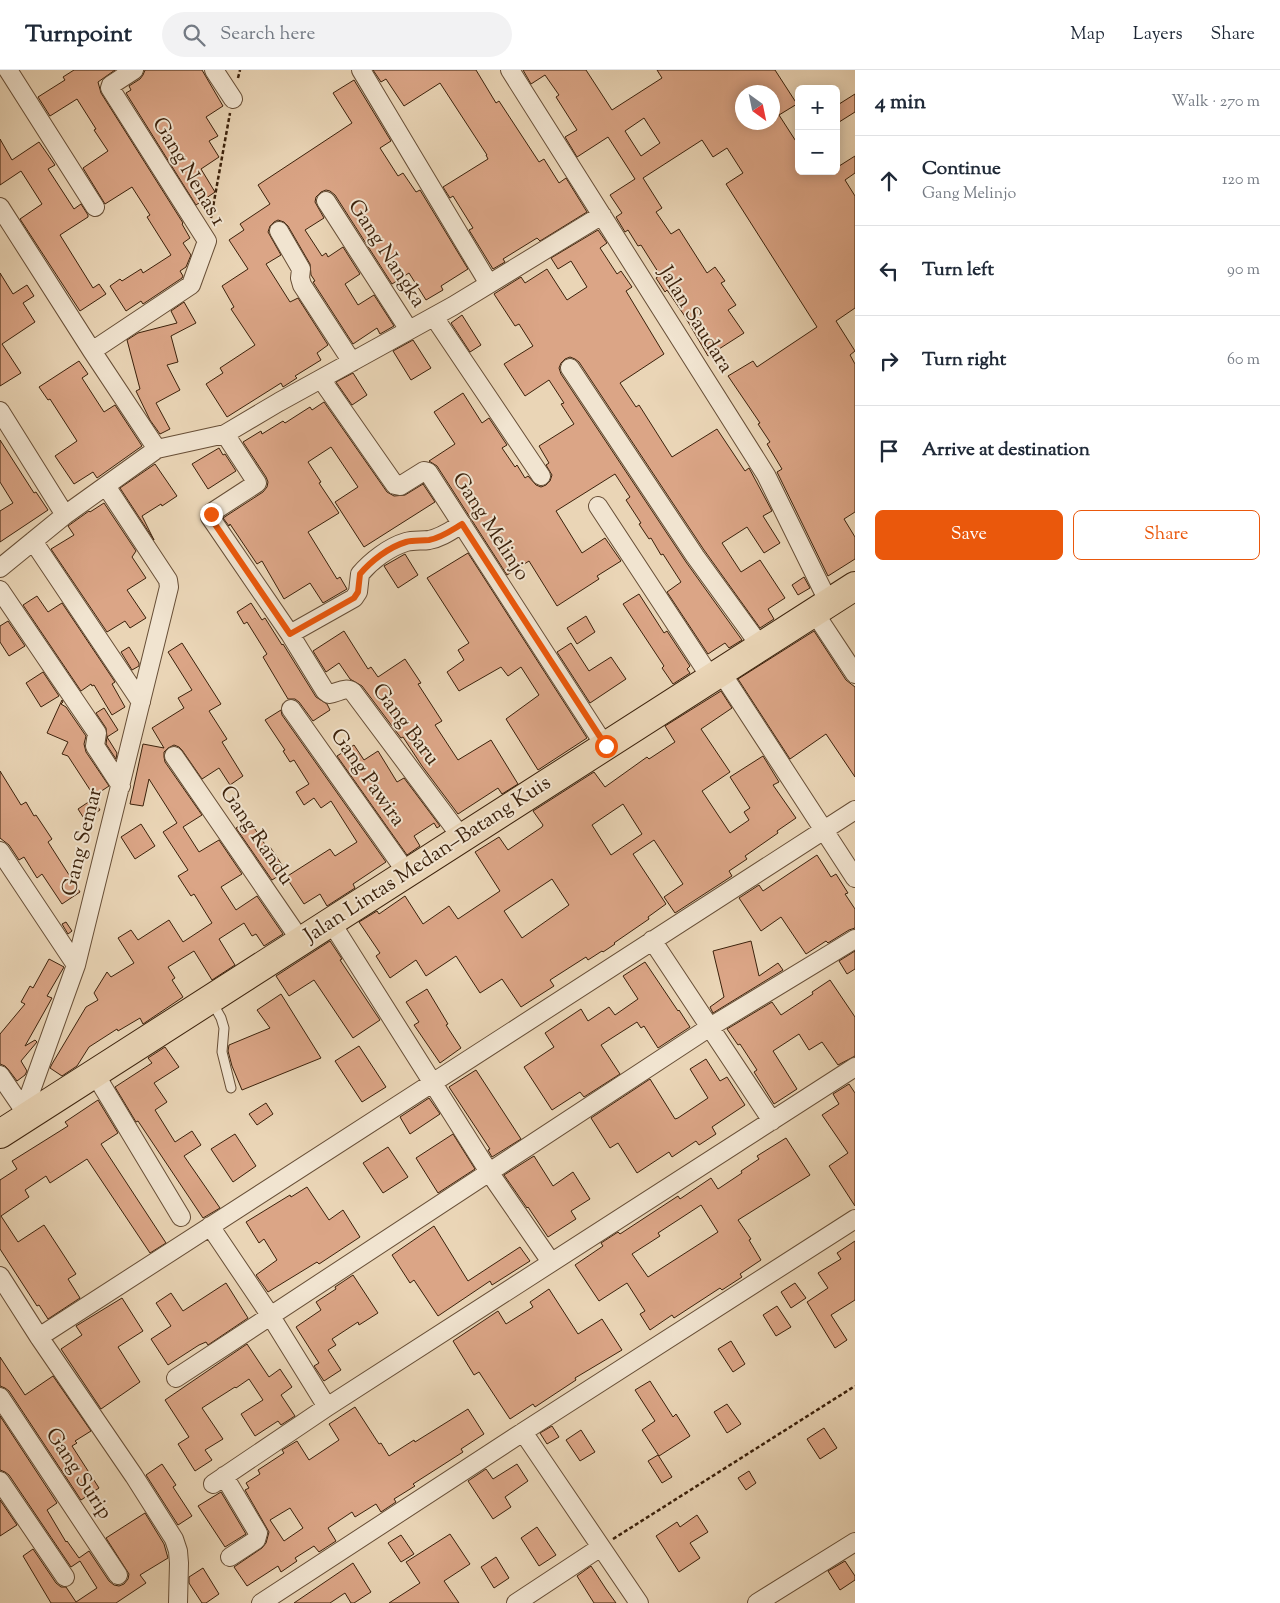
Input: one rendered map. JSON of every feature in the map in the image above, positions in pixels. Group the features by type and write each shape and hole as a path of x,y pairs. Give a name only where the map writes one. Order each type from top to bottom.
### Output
{"highway":[{"name":"Jalan Lintas Medan–Batang Kuis","path":"0,1134 31,1112 90,1077 855,586"}],"street":[{"path":"8,70 95,207"},
{"name":"Gang Nenas 1","path":"92,351 192,284 207,242 110,88 111,85 134,70"},
{"path":"214,70 233,99"},
{"path":"361,70 489,284"},
{"name":"Jalan Saudara","path":"510,70 766,475 821,607 855,674"},
{"name":"Gang Nangka","path":"326,201 409,330"},
{"path":"0,207 157,449"},
{"path":"0,568 65,515 157,449 225,434 434,317 602,215"},
{"path":"279,231 301,268 300,278 302,285 352,362"},
{"path":"434,317 541,476"},
{"path":"570,368 695,556 761,647"},
{"name":"Gang Melinjo","path":"321,379 393,483 400,486 427,471 606,746"},
{"path":"0,411 65,515"},
{"path":"225,434 257,483 211,513 210,517 290,634 354,598 358,592 360,574 368,565 386,552 406,542 430,540 462,524"},
{"name":"Gang Semar","path":"31,1112 51,1038 76,965 169,587 168,580 106,486"},
{"path":"598,506 855,878"},
{"path":"33,541 141,702"},
{"path":"0,590 97,733 95,746 121,786"},
{"name":"Gang Baru","path":"290,634 325,691 332,694 348,689 353,692 462,838"},
{"name":"Gang Pawira","path":"291,709 407,873"},
{"name":"Gang Randu","path":"174,756 302,941"},
{"path":"39,1337 855,810"},
{"path":"0,851 76,965"},
{"path":"331,922 489,1172 551,1262"},
{"path":"176,1378 710,1027 855,939"},
{"path":"652,940 772,1121"},
{"path":"230,1557 256,1540 258,1533 218,1480 327,1407 855,1067"},
{"path":"0,1075 31,1112"},
{"path":"90,1077 182,1217"},
{"path":"261,1603 855,1219"},
{"path":"210,1226 270,1315 327,1407"},
{"path":"0,1276 174,1539 178,1557 178,1603"},
{"name":"Gang Surip","path":"0,1397 118,1575"},
{"path":"523,1432 639,1603"},
{"path":"0,1481 65,1577"},
{"path":"757,1603 855,1542"},
{"path":"516,1603 601,1547"}],"lane":[{"path":"210,999 221,1018 224,1028 222,1052 231,1088"}],"path":[{"path":"207,242 240,70"},
{"path":"601,1547 855,1386"}],"building":[{"path":"74,70 115,70 98,82 101,93 183,223 190,238 183,243 191,255 186,267 180,271 183,276 182,278 143,304 141,301 126,311 110,286 141,269 143,273 171,255 147,217 150,215 132,187 105,204 83,168 108,151 77,99 50,116 38,97 65,80 63,77"},
{"path":"145,70 202,70 223,106 206,117 218,136 209,141 219,157 201,169 215,192 196,205 126,93 131,90 129,86 140,79"},
{"path":"373,70 476,70 496,103 499,101 539,162 544,159 559,183 566,178 587,212 540,241 537,238 503,259 505,262 493,269 469,230 473,228 453,196 450,198 443,187 488,159 487,155 440,83 404,106 386,79 381,82"},
{"path":"523,70 586,70 612,110 662,78 657,70 775,70 795,101 795,105 780,114 780,85 735,85 735,130 780,130 780,117 795,140 795,175 840,175 840,165 855,156 855,173 845,180 855,196 855,308 836,321 855,351 850,355 855,364 855,512 844,519 855,537 855,559 828,576 777,472 782,469 767,444 770,442 758,424 760,423 728,376 753,361 757,367 817,327 726,184 743,173 727,148 713,157 702,140 643,178 662,208 656,212 671,234 679,229 707,273 715,267 725,281 721,283 736,305 728,310 744,333 708,356 684,315 667,290 665,292 656,278 660,275 641,245 638,246 628,230 625,232 616,217 622,213 610,195 635,179 608,137 577,157 565,137 577,130 556,97 559,95 545,75 531,84","holes":["644,118 660,143 641,156 625,131"]},
{"path":"354,80 391,141 380,148 398,176 403,173 416,192 420,190 468,269 441,286 443,290 426,300 409,273 392,284 335,195 326,190 321,192 316,197 315,202 324,218 305,230 322,256 326,253 328,257 343,247 360,274 345,284 358,305 374,295 394,326 380,334 377,328 353,344 313,282 315,281 311,275 310,264 288,226 278,220 274,222 268,232 281,255 266,264 290,302 298,298 328,345 317,353 321,360 295,376 297,378 283,387 281,383 227,417 206,384 223,373 220,368 255,345 231,309 234,307 222,286 248,269 229,240 244,230 240,224 270,204 258,185 352,123 333,93"},
{"path":"855,94 855,112 840,121 840,103"},
{"path":"0,139 12,160 39,142 55,165 48,169 74,209 81,204 88,215 88,217 60,235 93,288 99,284 106,294 80,311 20,219 42,204 21,171 0,185"},
{"path":"598,230 607,243 600,248 617,274 621,271 632,287 626,291 664,354 620,383 636,407 639,405 672,457 717,429 745,471 749,468 772,511 763,516 780,543 764,553 747,527 722,543 741,572 760,560 785,598 768,609 774,619 760,628 704,550 579,362 570,357 561,363 559,368 561,374 686,562 742,640 729,648 725,643 708,654 667,592 681,582 663,554 661,555 651,538 649,539 639,524 641,523 626,500 630,497 615,474 556,511 582,553 605,538 621,561 597,576 599,579 557,606 529,561 507,575 437,466 429,461 455,444 434,412 463,393 482,423 489,418 507,445 502,448 515,467 517,465 525,478 528,476 536,485 541,487 550,481 552,475 546,465 549,463 539,446 574,424 561,404 564,403 549,380 525,396 504,364 533,346 519,324 515,326 494,294 521,277 525,283 547,269 567,300 587,287 571,261 558,269 551,258"},
{"path":"0,273 13,294 27,285 34,296 23,303 35,322 2,344 21,373 0,386"},
{"path":"184,302 196,323 171,336 178,362 167,365 180,390 156,403 170,429 160,434 150,420 136,391 140,389 127,340 138,333 177,323 171,311"},
{"path":"462,315 481,345 470,352 451,323"},
{"path":"413,340 431,368 411,380 393,351"},
{"path":"79,361 88,374 82,378 104,412 115,405 142,446 97,478 93,472 74,484 55,456 77,441 50,399 48,400 39,387"},
{"path":"353,373 367,395 352,405 336,382"},
{"path":"324,402 387,492 394,496 405,495 423,484 435,502 364,547 335,502 358,487 331,447 308,462 321,482 319,483 339,513 308,532 337,579 340,577 347,589 323,603 310,583 284,599 262,561 257,564 230,524 229,526 223,518 263,492 267,487 266,477 243,442 261,431 262,434 283,421 285,423 310,407 312,410"},
{"path":"0,440 34,493 36,492 48,510 0,542 0,511 13,503 0,482"},
{"path":"219,448 236,471 208,489 192,464"},
{"path":"155,464 177,496 142,516 154,540 120,488"},
{"path":"104,503 136,551 132,557 146,578 127,590 146,618 130,628 125,621 107,632 51,549 74,535 68,526"},
{"path":"468,553 587,738 538,770 506,719 539,695 521,667 508,676 501,667 459,691 447,672 464,660 458,650 469,643 427,578"},
{"path":"405,554 418,575 398,588 384,566"},
{"path":"804,577 810,588 798,595 792,585"},
{"path":"639,594 664,633 667,631 690,666 687,669 690,673 673,684 662,668 664,666 623,604"},
{"path":"37,596 48,612 62,603 115,682 112,684 125,707 112,715 94,685 92,686 91,684 81,691 23,605"},
{"path":"251,603 262,620 265,618 283,644 316,697 327,704 330,710 313,721 299,702 295,699 288,699 263,657 267,654 247,622 244,624 237,612"},
{"path":"586,616 595,632 577,644 567,628"},
{"path":"8,621 25,646 9,656 0,642 0,626"},
{"path":"344,631 368,669 371,667 378,677 405,659 421,683 418,684 442,721 435,725 458,760 491,740 518,784 502,794 498,788 458,814 403,737 401,738 362,686 350,679 339,663 326,672 313,651"},
{"path":"814,631 846,680 855,687 855,777 826,734 790,759 738,679"},
{"path":"182,643 221,704 209,711 227,739 222,742 243,776 230,785 219,768 202,779 179,747 174,745 168,748 164,752 165,762 202,815 183,827 199,852 219,840 242,874 221,887 236,910 257,896 283,934 264,946 256,934 252,936 244,923 219,939 235,965 212,980 194,951 168,967 175,978 172,980 183,997 143,1024 140,1018 118,1031 117,1029 89,1047 77,1066 62,1076 50,1068 86,1007 98,1000 94,993 107,972 111,977 134,963 118,938 131,930 138,940 169,920 183,942 212,923 194,894 191,896 178,876 188,870 163,832 177,823 149,779 143,806 130,804 143,744 164,748 152,728 184,708 178,698 192,690 168,652"},
{"path":"571,643 589,671 611,657 626,679 590,703 557,652"},
{"path":"129,647 139,663 139,666 132,670 121,652"},
{"path":"43,672 59,696 41,707 26,683"},
{"path":"721,691 732,708 701,729 730,772 702,791 730,833 749,820 744,812 750,808 730,777 763,756 779,782 773,785 796,818 745,856 747,859 729,871 732,876 675,913 664,897 683,884 654,840 633,854 666,904 648,917 649,919 603,952 588,960 586,957 550,980 554,986 521,1007 502,979 480,993 456,956 426,976 416,960 390,978 376,956 380,953 359,922 377,911 379,914 405,896 423,924 449,906 458,919 500,891 475,852 499,837 508,850 542,827 543,825 533,811 594,772 605,787 647,757 649,759 675,742 665,726","holes":["623,804 642,834 611,855 592,825","552,879 569,905 522,938 504,911"]},
{"path":"62,700 61,704 66,707 86,736 84,744 86,752 109,786 94,796 68,756 62,754 68,742 47,733"},
{"path":"104,708 118,730 107,737 106,728 96,713"},
{"path":"281,710 282,715 386,862 353,884 355,888 327,906 320,894 304,904 286,877 330,849 335,856 357,842 331,801 321,808 314,798 304,805 296,792 309,784 294,760 290,762 283,751 285,750 265,720"},
{"path":"107,737 117,753 116,759 106,744"},
{"path":"354,745 364,760 378,751 397,782 404,778 440,826 437,828 434,823 414,836 420,846 407,855 337,756"},
{"path":"0,771 21,805 26,802 34,816 36,815 52,839 48,842 80,892 62,904 42,874 37,878 24,857 19,860 9,845 0,838"},
{"path":"93,799 100,810 85,820 78,809"},
{"path":"249,820 268,849 270,847 286,871 272,880 236,828"},
{"path":"141,824 155,846 135,859 121,837"},
{"path":"817,855 831,877 836,874 848,893 845,894 855,909 855,928 828,943 826,941 806,954 781,917 761,931 739,898 759,885 763,891"},
{"path":"66,922 72,931 68,934 62,924"},
{"path":"330,941 342,959 340,960 380,1020 353,1038 314,980 289,996 276,976"},
{"path":"751,941 759,976 778,963 783,970 713,1013 710,1007 724,997 713,951"},
{"path":"855,951 855,969 847,974 839,961"},
{"path":"49,959 64,967 47,996 52,998 25,1046 35,1040 37,1042 21,1061 27,1071 17,1081 5,1066 0,1064 0,1034 25,1004 21,1002 30,986 33,988"},
{"path":"645,962 690,1027 658,1048 644,1026 641,1028 637,1022 601,1045 620,1074 584,1097 580,1092 552,1110 524,1067 554,1047 545,1033 581,1009 588,1021 609,1007 615,1015 638,999 623,976"},
{"path":"830,980 855,1017 855,1056 838,1065 822,1042 809,1050 799,1034 773,1051 797,1089 774,1104 754,1072 757,1070 740,1044 738,1045 727,1029 772,1002 781,1015 813,994 812,992"},
{"path":"427,989 448,1024 446,1025 461,1048 440,1063 414,1025 419,1022 406,1002"},
{"path":"281,994 321,1058 242,1090 232,1066 228,1051 229,1045 270,1028 257,1010"},
{"path":"359,1046 386,1087 362,1102 335,1061"},
{"path":"165,1047 179,1067 154,1083 167,1102 155,1110 175,1142 192,1131 201,1145 184,1156 220,1208 203,1218 138,1121 136,1122 115,1087 152,1063 148,1058"},
{"path":"706,1059 720,1081 727,1077 745,1105 712,1127 716,1134 699,1145 696,1141 672,1157 669,1152 637,1173 618,1143 610,1148 591,1118 650,1079 675,1119 678,1118 708,1098 690,1069"},
{"path":"476,1070 521,1139 492,1157 488,1150 490,1149 449,1087"},
{"path":"849,1084 855,1093 855,1206 829,1166 848,1153 822,1115 839,1104 833,1094"},
{"path":"429,1098 440,1114 410,1134 400,1117"},
{"path":"98,1100 118,1133 101,1144 166,1243 150,1253 87,1159 50,1183 46,1176 25,1190 29,1197 1,1216 18,1242 44,1225 76,1274 68,1279 80,1298 48,1319 39,1305 37,1306 0,1249 0,1180 17,1169 12,1161 68,1126 65,1122"},
{"path":"266,1103 273,1114 257,1125 249,1114"},
{"path":"235,1134 256,1166 233,1182 211,1149"},
{"path":"453,1134 475,1169 438,1193 416,1158"},
{"path":"786,1138 810,1175 738,1220 751,1239 749,1240 761,1260 740,1274 742,1277 722,1290 720,1288 674,1318 672,1315 650,1330 640,1314 645,1311 627,1283 599,1301 575,1265 603,1246 601,1243 618,1232 620,1234 678,1196 680,1199 711,1178 718,1189 759,1159 757,1156","holes":["701,1205 718,1232 648,1277 632,1254 660,1236 658,1233"]},
{"path":"388,1147 408,1177 383,1193 363,1163"},
{"path":"534,1156 553,1186 573,1172 590,1199 571,1211 576,1219 548,1237 504,1175"},
{"path":"307,1187 329,1220 343,1210 360,1237 319,1264 317,1262 268,1292 256,1275 277,1260 264,1239 259,1243 246,1222 290,1195 291,1197"},
{"path":"434,1226 468,1281 520,1247 530,1261 492,1285 490,1281 438,1316 414,1280 410,1283 392,1255"},
{"path":"855,1241 855,1300 831,1315 847,1340 835,1348 807,1302 828,1288 818,1273 841,1259 837,1253"},
{"path":"353,1275 378,1313 359,1325 358,1322 332,1339 336,1345 328,1350 341,1370 324,1381 314,1366 319,1363 296,1327 321,1310 316,1302"},
{"path":"226,1283 248,1318 208,1345 206,1342 199,1345 168,1365 151,1339 171,1326 156,1303 171,1293 183,1311"},
{"path":"795,1283 806,1298 791,1308 781,1292"},
{"path":"549,1289 578,1334 602,1319 622,1350 575,1378 576,1380 535,1407 533,1404 510,1419 479,1372 474,1375 453,1341 498,1311 506,1324 533,1307 530,1302"},
{"path":"122,1298 143,1331 118,1347 140,1382 101,1409 61,1349 82,1335 76,1326"},
{"path":"777,1306 791,1327 776,1336 763,1315"},
{"path":"731,1341 745,1364 733,1372 718,1349"},
{"path":"247,1344 269,1377 280,1369 292,1387 281,1395 295,1416 281,1425 278,1421 255,1436 241,1414 263,1400 249,1379 202,1408 223,1439 205,1450 212,1460 195,1471 178,1444 189,1437 165,1400"},
{"path":"0,1357 25,1395 53,1376 91,1431 75,1441 77,1443 72,1446 99,1488 81,1500 9,1391 0,1386"},
{"path":"650,1381 673,1417 676,1414 690,1436 659,1456 642,1430 655,1421 635,1390"},
{"path":"727,1404 741,1424 727,1433 714,1412"},
{"path":"355,1407 389,1456 468,1409 484,1434 461,1449 463,1452 413,1484 415,1486 394,1499 396,1502 381,1512 376,1504 355,1517 352,1512 328,1528 336,1541 319,1552 314,1546 295,1558 297,1561 281,1572 278,1566 247,1586 234,1567 262,1548 266,1543 269,1532 245,1490 249,1488 246,1483 260,1474 258,1470 284,1453 282,1450 297,1441 309,1460 339,1440 329,1424","holes":["290,1508 303,1528 284,1541 270,1520"]},
{"path":"0,1416 57,1503 47,1510 66,1542 79,1558 89,1551 109,1581 114,1585 124,1584 129,1574 106,1538 145,1513 164,1544 168,1558 140,1575 146,1583 116,1603 51,1603 23,1556 33,1549 56,1583 61,1587 66,1587 76,1602 97,1588 80,1561 71,1567 9,1475 0,1470"},
{"path":"552,1426 559,1437 547,1444 540,1433"},
{"path":"824,1428 837,1448 820,1459 807,1439"},
{"path":"581,1430 595,1452 580,1461 566,1440"},
{"path":"658,1455 672,1477 662,1483 648,1461"},
{"path":"162,1464 176,1485 173,1487 192,1516 178,1525 146,1475"},
{"path":"517,1464 528,1481 505,1497 511,1507 493,1519 468,1481 486,1469 493,1479"},
{"path":"749,1471 756,1483 746,1490 738,1478"},
{"path":"221,1492 246,1534 225,1547 198,1506"},
{"path":"0,1500 17,1525 0,1536"},
{"path":"697,1515 708,1532 690,1543 700,1558 679,1572 656,1536 677,1522 680,1527"},
{"path":"537,1527 556,1555 539,1566 521,1538"},
{"path":"450,1534 470,1564 444,1581 459,1603 389,1603 420,1583 406,1562"},
{"path":"401,1535 414,1554 401,1562 388,1543"},
{"path":"496,1557 509,1578 494,1588 481,1567"},
{"path":"845,1561 855,1576 855,1580 840,1590 828,1571"},
{"path":"353,1563 371,1592 354,1603 351,1603 345,1593 330,1603 294,1603"},
{"path":"591,1566 616,1603 594,1603 577,1576"},
{"path":"203,1568 219,1594 206,1603 202,1603 189,1583 189,1577"}],"route":[{"path":"211,514 210,517 290,634 354,598 358,592 360,574 368,565 386,552 406,542 430,540 462,524 606,746"}]}
